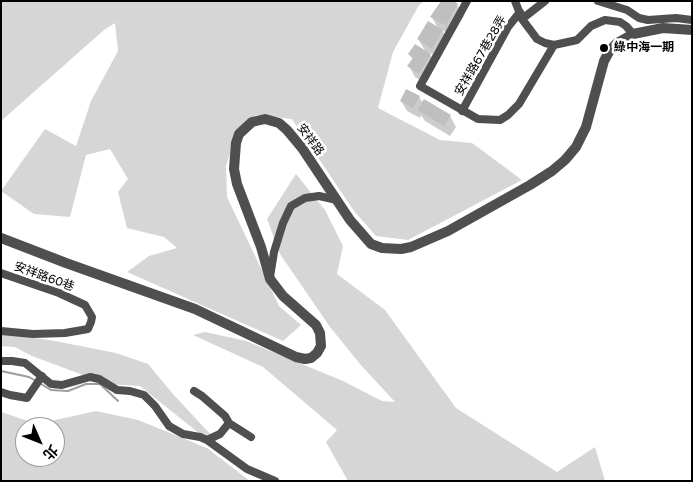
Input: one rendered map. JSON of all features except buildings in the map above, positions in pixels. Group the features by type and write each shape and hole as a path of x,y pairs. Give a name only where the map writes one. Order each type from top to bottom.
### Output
{"street":[{"path":"467,1 420,86 462,111 478,119 489,120 500,120 508,115 518,104 554,45"},
{"path":"515,1 521,15 537,39 554,45 577,40 591,26 605,20 620,22 633,34"},
{"name":"安祥路67巷28弄","path":"462,111 508,26 521,15 545,1"},
{"path":"598,1 627,10 639,18 648,20 676,18 692,20"},
{"name":"安祥路","path":"1,238 195,310 296,358 311,358 317,353 322,340 316,325 283,296 270,279 261,247 237,184 234,156 239,134 252,122 265,119 279,123 287,130 302,148 350,220 371,244 382,248 401,249 411,247 448,231 514,194 552,171 565,160 576,147 586,127 602,67 610,50 617,43 633,34 663,28 692,30"},
{"path":"270,279 274,252 283,223 291,206 305,198 319,196 336,200"},
{"name":"安祥路60巷","path":"1,274 59,292 85,305 92,317 88,329 65,333 33,334 1,331"},
{"path":"1,361 25,363 51,384 62,385 90,378 99,379 117,390 144,395 155,406 169,426 183,434 207,440 246,469 276,481"},
{"path":"1,392 27,398 42,376"},
{"path":"194,391 225,416 229,423 251,437"},
{"path":"207,440 220,434 229,423"}],"shaded area":[{"path":"1,1 424,1 419,5 393,52 378,108 440,140 472,143 522,180 408,240 376,236 354,211 292,119 256,115 238,129 226,166 227,197 279,306 301,325 283,341 127,272 149,256 177,248 164,237 127,228 118,192 128,179 110,149 86,155 70,217 34,214 1,191 45,129 76,146 91,101 118,51 115,23 104,30 1,121"},
{"path":"296,174 325,210 343,246 337,274 385,310 456,408 557,472 595,447 605,481 348,481 326,442 337,430 263,367 193,335 205,332 246,341 343,381 382,401 395,402 360,364 330,327 280,254 267,219"},
{"path":"1,333 116,353 148,364 211,435 200,434 140,386 107,384 32,356 15,347 1,346"},
{"path":"96,411 138,420 207,448 250,481 1,481 1,412 16,417 15,467 65,467 65,418"}],"waterway":[{"path":"1,371 29,377 36,381"},
{"path":"41,384 51,390 68,391 86,384 100,384 118,401"}],"place":[{"name":"綠中海一期","path":"604,48"}]}
